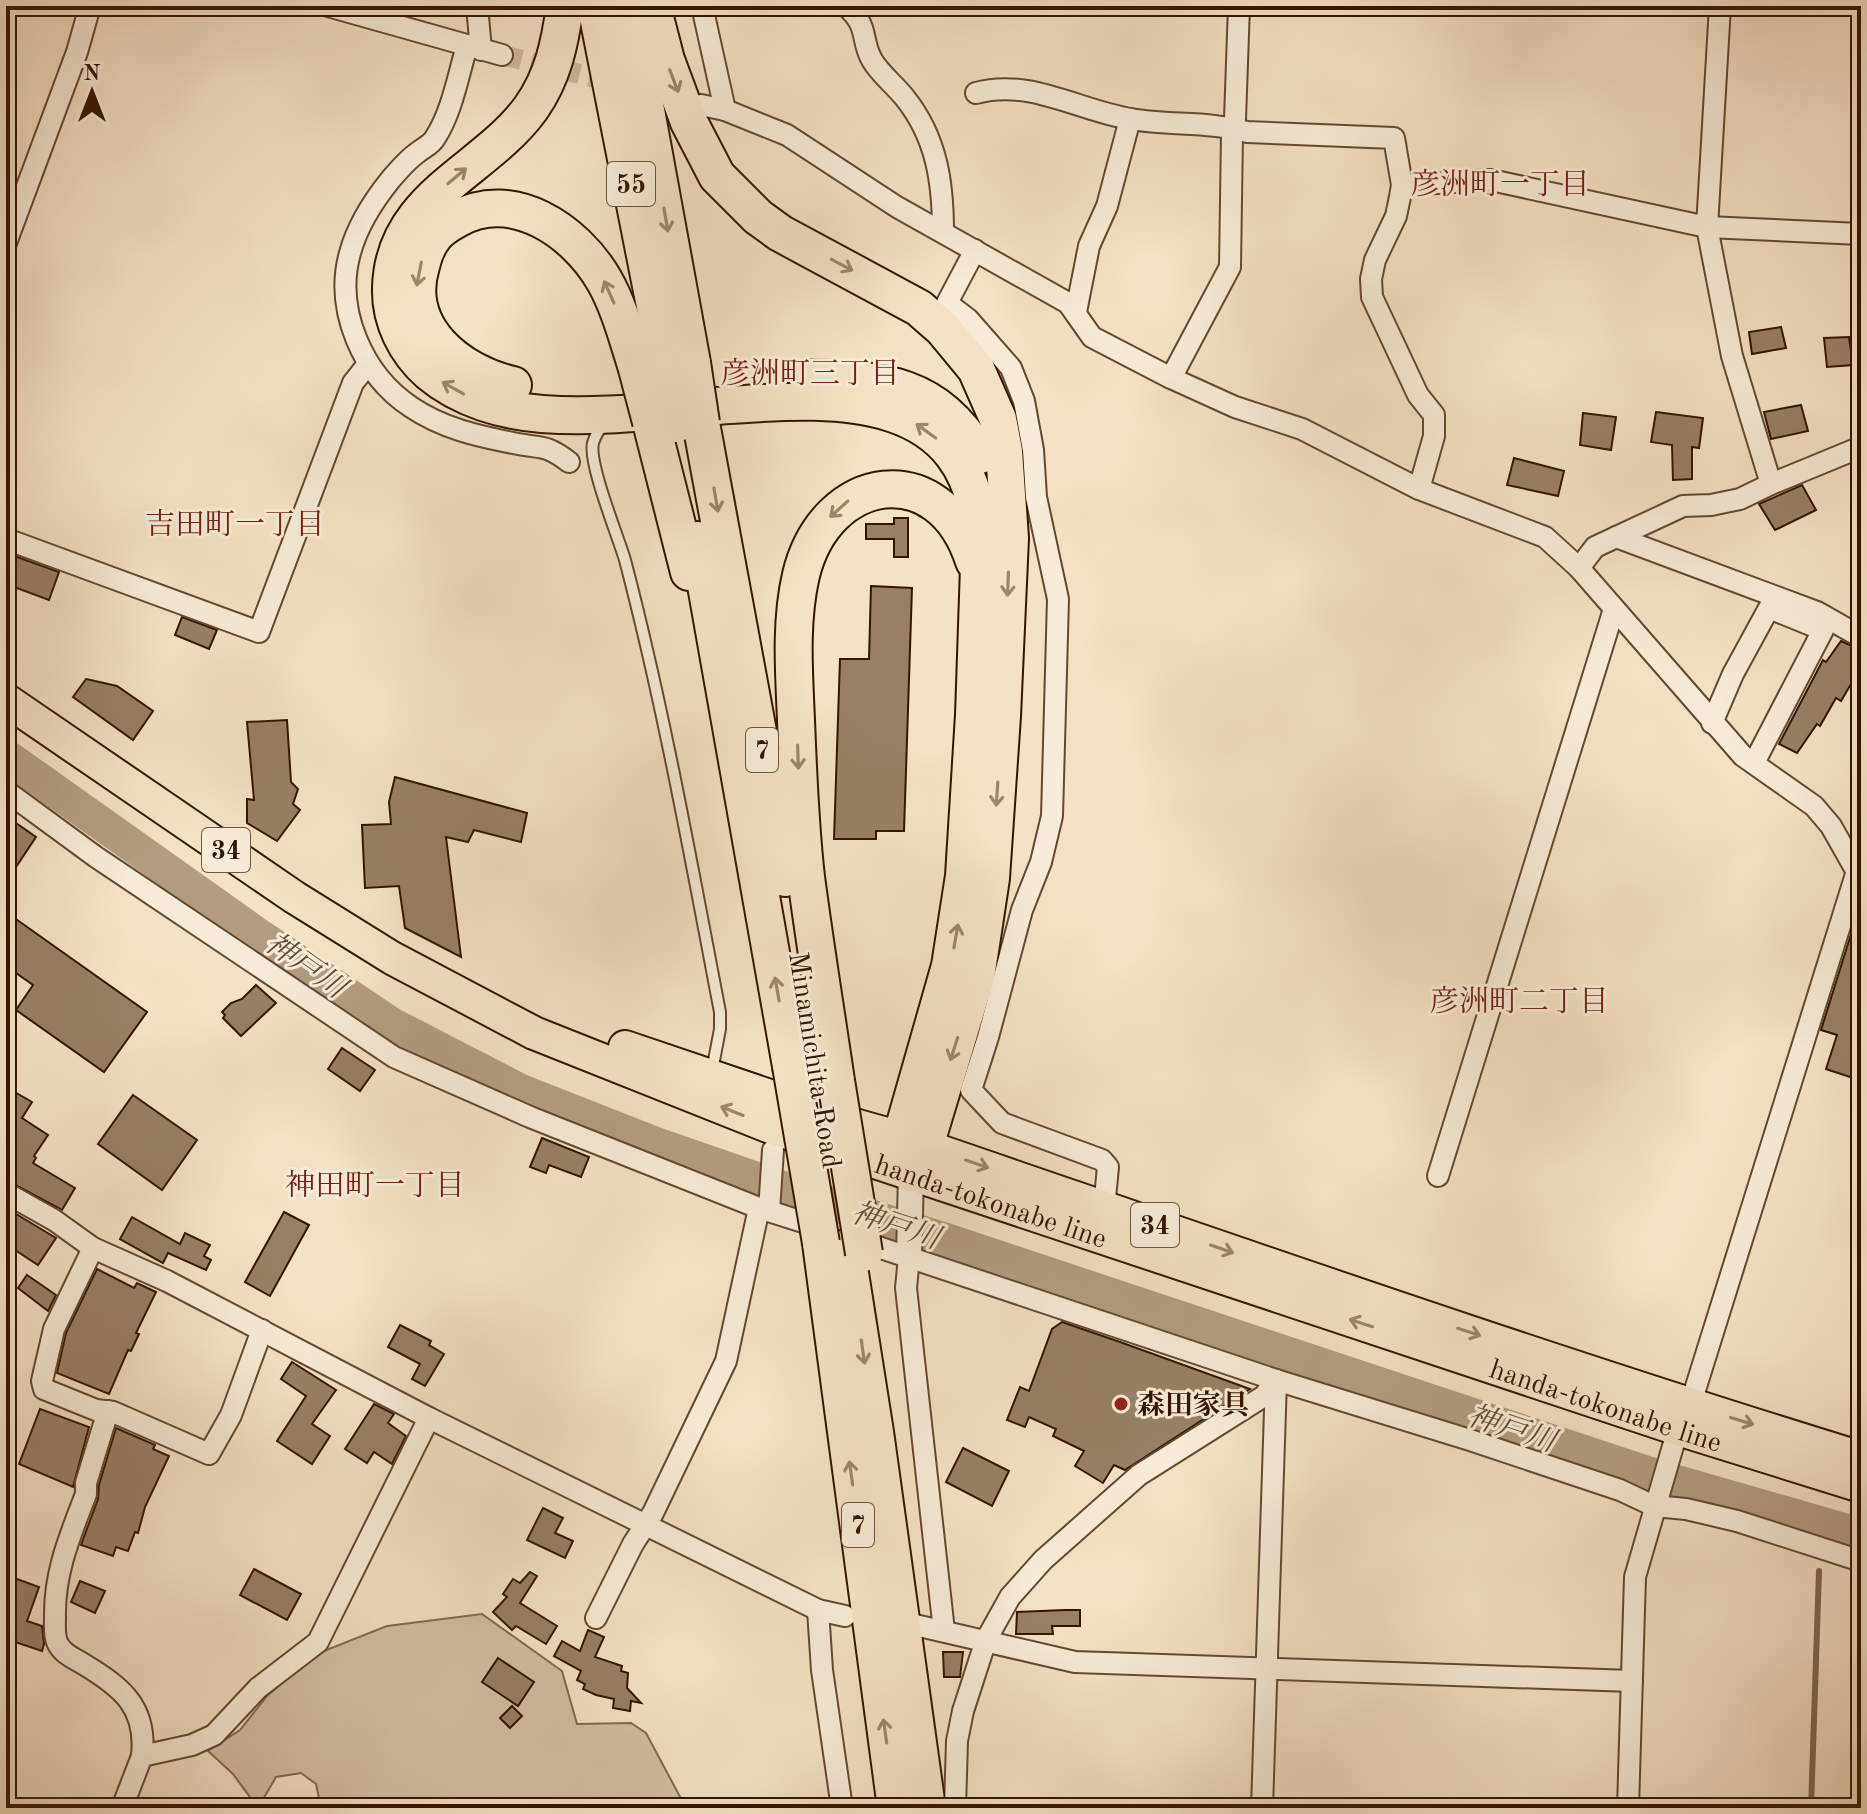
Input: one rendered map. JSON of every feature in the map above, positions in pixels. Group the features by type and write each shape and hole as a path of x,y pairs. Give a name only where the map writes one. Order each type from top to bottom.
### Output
{"highway":[{"path":"565,6 556,60 531,108 512,130 448,183 422,210 398,246 392,269 393,313 410,351 424,368 442,383 466,396 504,407 544,414 662,420 788,401 845,403 894,413 918,424 953,455 968,478 978,508 979,574 974,715 958,922 940,1008 911,1096 912,1163"},
{"name":"55","path":"596,6 665,363"},
{"name":"55","path":"627,6 665,363"},
{"path":"652,6 666,60 689,122 717,176 758,217 780,233 919,308 943,329 976,369 998,419 1004,451 1010,538 1002,716 987,914 976,977 912,1163"},
{"path":"662,420 665,363 604,280 566,235 541,219 511,208 487,208 467,213 433,238 417,277 416,298 423,320 436,341 474,372 499,382 551,390 583,391 804,378 859,379 891,384 918,394 945,411 966,433 1007,506"},
{"name":"Minamichita Road","path":"665,363 662,420 815,1075"},
{"name":"Minamichita Road","path":"662,420 798,946 843,1248 896,1808"},
{"path":"815,1075 793,659 801,575 813,542 829,518 849,500 874,490 903,490 929,500 952,516 968,541 979,574"},
{"name":"Minamichita Road","path":"843,1248 854,1289 927,1808"}],"main road":[{"name":"handa-tokonabe line","path":"6,700 294,897 392,958 534,1033 773,1139 912,1163 1104,1208 1417,1316 1680,1428 1861,1458"},
{"name":"handa-tokonabe line","path":"451,988 710,1076 912,1163 1680,1428 1861,1486"}],"street":[{"path":"8,230 77,52 90,6"},
{"path":"328,6 502,55"},
{"path":"477,6 474,48 434,141 414,155 390,180 368,212 350,254 346,290 351,322 368,364 410,406 454,430 518,445 551,448 569,462"},
{"path":"702,6 725,110"},
{"path":"846,6 863,27 871,59 918,115 929,138 943,193 943,232"},
{"path":"1171,378 1230,267 1239,6"},
{"path":"1720,6 1707,227 1732,356 1771,484"},
{"path":"976,93 1009,88 1034,91 1096,112 1130,119 1233,128 1247,132 1394,138 1402,185 1396,216 1375,260 1371,279 1372,297 1418,395 1434,415 1434,436 1419,489"},
{"path":"701,105 725,110 787,135 897,207 1068,303 1092,337 1171,378 1235,407 1302,429 1419,489 1545,537 1579,568 1743,756 1814,806 1831,826 1859,875 1656,1501 1635,1577 1628,1808"},
{"path":"1076,312 1089,246 1107,206 1130,119"},
{"path":"1402,185 1491,180 1707,227 1861,234"},
{"path":"975,250 947,303 968,319 1011,368 1024,401 1033,450 1036,497 1058,599 1052,816 1048,840 1022,910 971,1090 1002,1123 1102,1160 1108,1167 1104,1208"},
{"path":"6,539 259,632 353,383 368,364"},
{"path":"1579,568 1595,547 1683,506 1711,505 1740,499 1861,447"},
{"path":"1616,537 1817,612 1861,637"},
{"path":"1712,723 1733,674 1769,608 1823,630 1754,763"},
{"path":"1438,1176 1614,609"},
{"path":"6,791 96,857 394,1057 530,1117 909,1257 1276,1380 1620,1490 1737,1521 1861,1561"},
{"path":"596,1618 726,1361 766,1206 773,1139"},
{"path":"912,1163 906,1288 944,1631"},
{"path":"6,1193 54,1220 93,1248 167,1281 429,1418 818,1610 845,1616"},
{"path":"93,1248 54,1329 42,1381 44,1389 96,1410 108,1411 209,1454 231,1415 262,1330"},
{"path":"955,1808 957,1741 963,1711 986,1640 1010,1597 1043,1560 1139,1475 1264,1396 1276,1380"},
{"path":"1262,1808 1276,1380"},
{"path":"108,1411 86,1483 86,1494 70,1534 55,1589 55,1636 63,1652 112,1681 129,1698 144,1736 142,1756 122,1808"},
{"path":"142,1756 192,1745 214,1735 258,1688 318,1642 429,1418"},
{"path":"818,1610 822,1670 842,1808"},
{"path":"915,1625 1075,1662 1632,1681"}],"lane":[{"path":"662,420 601,427 593,442 593,457 617,532 649,653 717,997 720,1029 710,1076"}],"shaded area":[{"path":"482,1614 562,1671 577,1724 631,1723 646,1733 686,1808 321,1808 316,1784 301,1773 276,1777 258,1808 233,1774 208,1751 240,1730 267,1696 316,1654 387,1626"}],"building":[{"path":"1781,327 1786,348 1752,354 1749,332"},
{"path":"1849,337 1853,365 1827,367 1824,338"},
{"path":"1801,405 1808,431 1771,439 1764,412"},
{"path":"1656,412 1703,418 1699,448 1692,447 1692,479 1673,480 1672,445 1651,442"},
{"path":"1583,413 1616,417 1611,450 1580,445"},
{"path":"1514,458 1564,471 1558,496 1507,485"},
{"path":"1802,485 1816,510 1775,530 1759,504"},
{"path":"894,518 908,518 908,557 894,557 894,539 866,539 866,524 894,524"},
{"path":"6,553 59,572 49,600 6,584"},
{"path":"871,586 912,588 904,831 876,831 876,839 834,839 840,659 869,659"},
{"path":"182,617 217,630 209,649 175,635"},
{"path":"1841,641 1861,650 1861,667 1841,701 1836,698 1820,726 1817,724 1797,753 1779,744 1823,660 1826,662"},
{"path":"86,679 117,686 153,711 133,740 73,697"},
{"path":"287,720 291,782 298,789 293,804 300,810 277,841 247,823 247,799 254,800 247,722"},
{"path":"395,777 527,813 521,842 474,830 468,842 446,837 461,957 405,928 399,886 365,888 362,825 391,824 389,802"},
{"path":"6,816 36,837 6,882"},
{"path":"6,912 147,1012 104,1072 16,1010 33,985 6,966"},
{"path":"1852,931 1861,934 1861,1064 1856,1079 1826,1069 1837,1035 1821,1030"},
{"path":"256,985 276,1003 241,1036 223,1018 225,1015 222,1012"},
{"path":"342,1048 375,1070 360,1091 328,1069"},
{"path":"6,1087 32,1102 22,1118 48,1135 34,1156 33,1163 75,1188 62,1210 6,1180"},
{"path":"133,1095 197,1140 162,1190 98,1144"},
{"path":"542,1138 589,1157 581,1177 549,1165 546,1173 530,1167"},
{"path":"6,1208 56,1238 38,1265 6,1244"},
{"path":"284,1212 309,1225 270,1296 245,1282"},
{"path":"132,1217 180,1244 185,1233 210,1245 204,1256 211,1260 206,1270 168,1253 163,1263 120,1239"},
{"path":"97,1269 134,1288 137,1283 156,1292 109,1394 57,1373 66,1333"},
{"path":"27,1275 56,1295 48,1311 18,1288"},
{"name":"森田家具","path":"1062,1322 1250,1389 1125,1470 1114,1465 1103,1483 1075,1466 1084,1451 1053,1436 1056,1429 1029,1417 1025,1427 1007,1420 1020,1387 1029,1391 1052,1329"},
{"path":"400,1325 431,1341 429,1345 444,1354 425,1386 412,1379 420,1364 388,1347"},
{"path":"292,1362 336,1390 312,1424 330,1436 312,1464 277,1441 306,1396 281,1379"},
{"path":"374,1404 394,1414 388,1423 406,1436 392,1464 374,1452 367,1463 345,1449"},
{"path":"40,1409 89,1427 73,1487 19,1464"},
{"path":"116,1428 155,1445 153,1449 169,1456 128,1551 116,1547 113,1556 81,1545 98,1499 99,1485"},
{"path":"963,1448 1009,1471 992,1506 946,1482"},
{"path":"543,1508 563,1518 555,1533 573,1541 565,1558 527,1540"},
{"path":"254,1569 301,1594 287,1620 240,1595"},
{"path":"530,1572 537,1576 520,1603 557,1626 546,1644 516,1626 512,1630 493,1612 507,1597 503,1594 513,1579 520,1583"},
{"path":"6,1575 39,1587 27,1621 42,1626 42,1651 6,1639"},
{"path":"80,1581 105,1591 95,1613 71,1602"},
{"path":"1080,1610 1080,1626 1052,1626 1053,1634 1016,1634 1017,1612"},
{"path":"588,1630 604,1637 595,1657 622,1666 621,1671 628,1673 627,1688 641,1703 631,1701 630,1711 613,1708 614,1699 583,1689 585,1684 577,1680 581,1671 554,1656 562,1641 580,1651"},
{"path":"943,1652 963,1652 960,1677 944,1677"},
{"path":"498,1658 534,1682 518,1706 482,1682"},
{"path":"512,1706 522,1716 510,1728 500,1718"}],"waterway":[{"name":"神戸川","path":"6,756 261,937 391,1024 521,1091 656,1144 806,1196 1653,1475 1861,1535"},
{"path":"1811,1808 1819,1571"}],"tunnel":[{"path":"502,55 616,83"}],"place":[{"name":"森田家具","path":"1121,1404"}],"district":[{"name":"彦洲町一丁目","path":"1500,184"},
{"name":"彦洲町三丁目","path":"810,373"},
{"name":"吉田町一丁目","path":"235,524"},
{"name":"彦洲町二丁目","path":"1519,1001"},
{"name":"神田町一丁目","path":"375,1185"}]}
